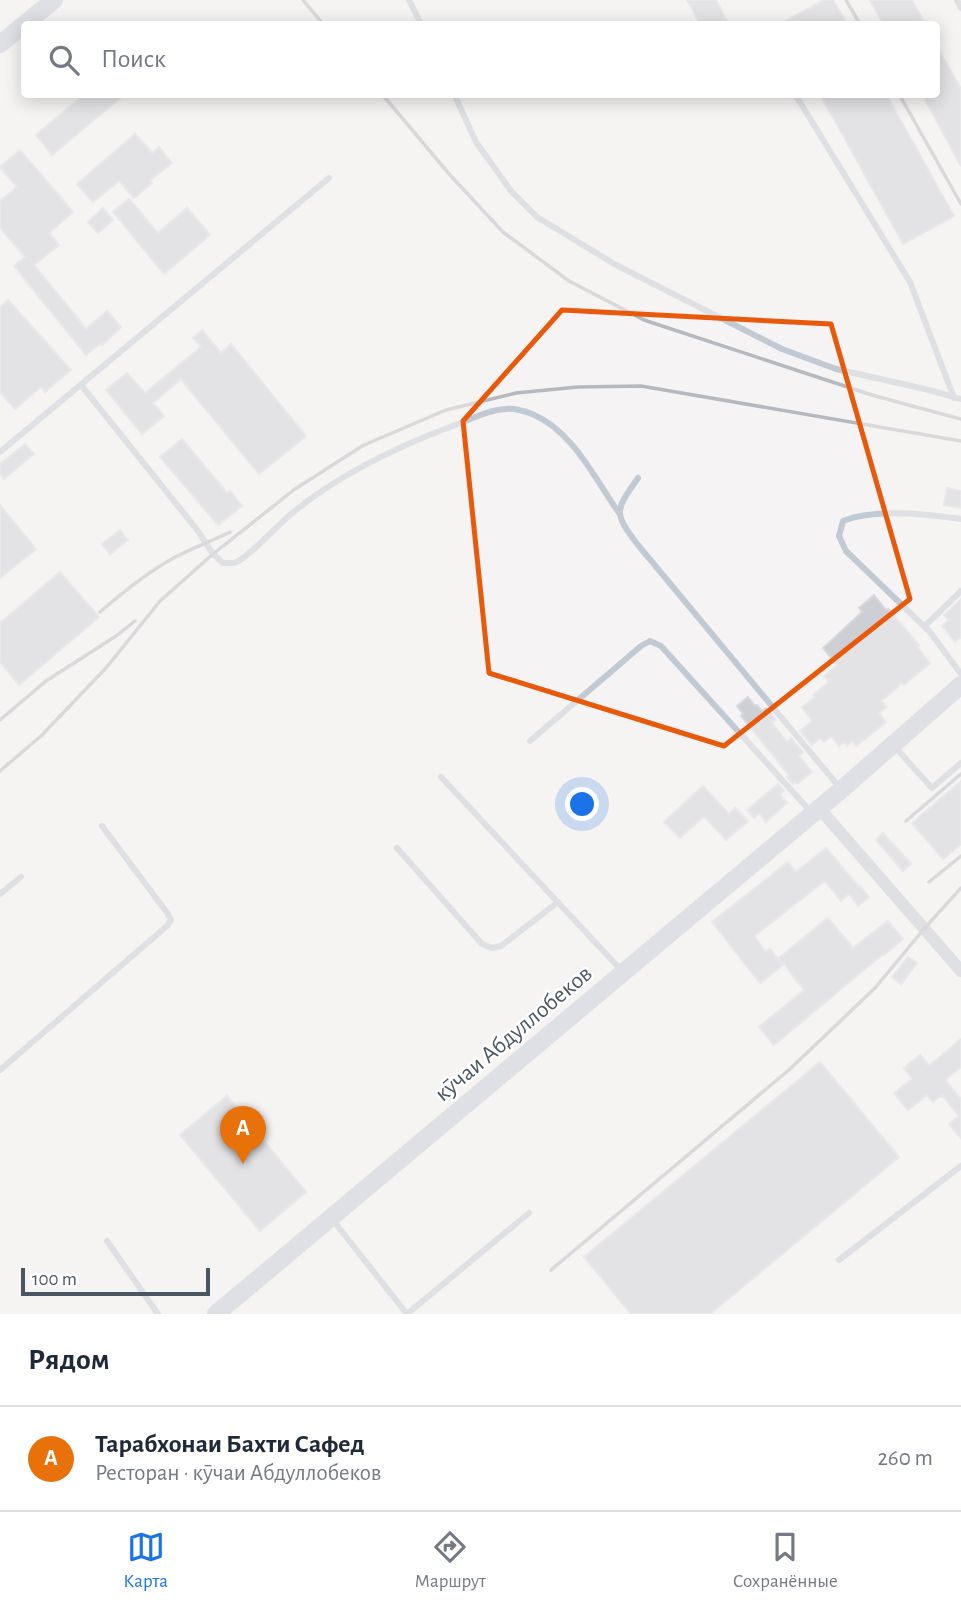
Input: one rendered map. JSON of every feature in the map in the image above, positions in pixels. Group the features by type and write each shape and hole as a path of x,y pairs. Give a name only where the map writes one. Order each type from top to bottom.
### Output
{"street":[{"path":"28,21 54,0"},
{"path":"0,44 21,27"},
{"name":"кӯчаи Абдуллобеков","path":"216,1314 841,790 961,685"},
{"path":"816,810 961,971"}],"lane":[{"path":"409,0 420,21"},
{"path":"957,0 961,8"},
{"path":"456,98 476,142 511,191 537,217 616,265 782,349 836,369 958,398"},
{"path":"797,98 910,282 958,398"},
{"path":"0,452 329,178"},
{"path":"81,385 198,531 213,554 223,563 234,563 243,557 291,514 328,486 380,457 478,416 508,408 531,414 551,425 580,455 638,545 841,790"},
{"path":"619,513 620,505 638,478"},
{"path":"961,519 923,513 856,515 842,520 839,536 846,551 925,626 961,674"},
{"path":"925,626 961,591"},
{"path":"530,741 650,641 660,646 816,810"},
{"path":"892,745 932,789 961,763"},
{"path":"441,777 623,972"},
{"path":"0,1069 171,920 102,826"},
{"path":"397,848 482,944 492,948 501,946 558,902"},
{"path":"0,894 21,877"},
{"path":"839,1260 961,1166"},
{"path":"331,1218 407,1314 529,1213"},
{"path":"107,1241 158,1314"}],"highlighted area":[{"path":"562,310 831,324 910,599 724,746 489,673 463,421"}],"building":[{"path":"687,0 716,0 727,21 698,21"},
{"path":"824,0 833,0 845,21 786,21"},
{"path":"870,0 912,0 923,21 881,21"},
{"path":"940,52 961,89 961,166 924,98 940,98"},
{"path":"80,98 120,98 52,155 36,135"},
{"path":"822,98 888,98 954,216 903,244"},
{"path":"135,134 152,153 159,147 172,163 150,180 152,183 134,198 119,181 93,202 77,184"},
{"path":"20,150 73,212 49,233 59,245 34,265 86,329 107,311 121,327 102,345 101,343 86,355 14,266 25,257 0,228 0,201 17,187 0,167"},
{"path":"129,199 158,233 187,208 210,235 164,274 113,212"},
{"path":"103,208 113,220 98,233 88,222"},
{"path":"8,300 71,370 45,392 41,387 15,409 0,392 0,307"},
{"path":"202,330 221,353 231,344 306,436 259,474 181,379 153,403 164,416 142,434 106,390 127,373 145,393 201,347 193,338"},
{"path":"182,439 227,493 230,491 242,506 218,525 160,457"},
{"path":"25,444 34,454 4,479 0,473 0,464"},
{"path":"947,488 961,491 961,508 944,505"},
{"path":"0,505 36,549 0,578"},
{"path":"120,530 128,540 110,554 102,544"},
{"path":"60,572 99,617 19,685 0,662 0,623"},
{"path":"874,595 919,645 917,647 930,663 881,701 886,707 879,713 886,722 856,746 852,741 847,746 844,742 839,746 831,736 824,742 820,738 812,745 800,731 812,721 802,707 829,682 824,676 837,665 823,648 862,612 859,608"},
{"path":"961,599 961,637 955,642 942,626 949,620 944,615"},
{"path":"748,697 762,711 766,708 776,720 772,723 787,742 791,738 803,752 799,756 812,772 797,784 793,784 787,777 789,775 741,716 743,714 737,706"},
{"path":"961,781 961,844 943,859 912,823"},
{"path":"778,784 784,791 780,795 787,803 766,822 759,813 754,818 747,810"},
{"path":"703,786 729,814 735,808 748,821 726,840 704,816 680,838 664,822"},
{"path":"883,833 911,864 903,871 876,840"},
{"path":"826,848 869,897 858,906 849,894 841,901 825,881 754,936 766,952 770,949 783,965 760,983 712,922 788,862 796,872"},
{"path":"828,918 853,948 888,921 903,939 774,1045 759,1027 804,990 779,958"},
{"path":"908,957 917,963 901,984 892,977"},
{"path":"961,1039 961,1067 945,1080 961,1099 961,1138 949,1124 959,1116 942,1095 933,1102 927,1095 908,1110 894,1093 912,1079 904,1068 920,1055 929,1066"},
{"path":"820,1062 899,1157 710,1314 631,1314 584,1257"},
{"path":"227,1096 306,1192 260,1231 180,1135"}],"railway":[{"path":"303,0 320,21"},
{"path":"846,0 858,21"},
{"path":"385,98 450,175 503,232 569,281 644,320 875,396 961,419"},
{"path":"901,98 961,204"},
{"path":"0,771 41,736 106,668 160,601 213,554 295,489 364,445 446,410 516,393 578,387 641,386 961,441"},
{"path":"100,612 161,565 230,532"},
{"path":"0,720 46,681 135,621"},
{"path":"906,821 961,774"},
{"path":"929,882 961,856"},
{"path":"551,1270 790,1069 875,988 961,888"}],"place":[{"name":"Тарабхонаи Бахти Сафед","path":"243,1164"}]}
